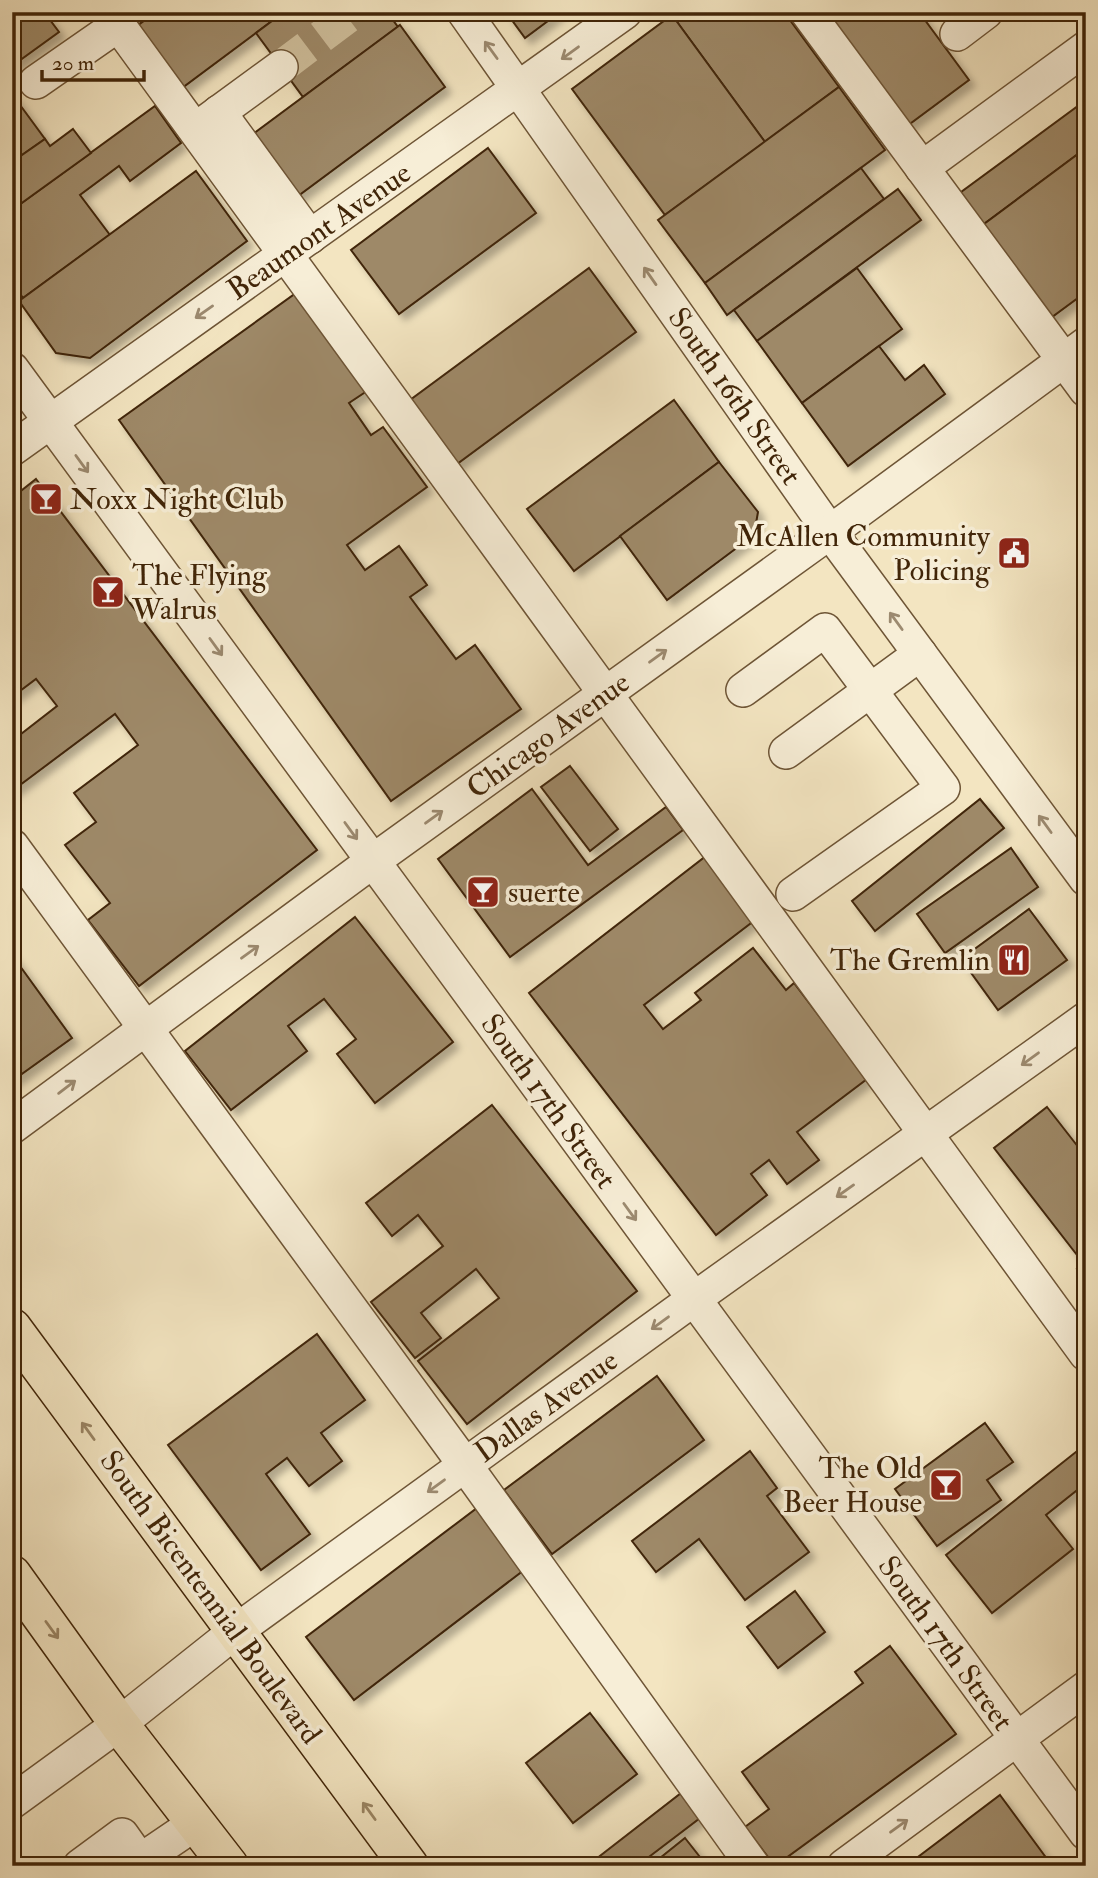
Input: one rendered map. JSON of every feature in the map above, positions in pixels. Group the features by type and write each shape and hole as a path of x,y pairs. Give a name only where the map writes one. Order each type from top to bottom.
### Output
{"main road":[{"name":"South Bicentennial Boulevard","path":"12,1328 409,1866"},
{"path":"12,1575 119,1724 229,1866"}],"street":[{"name":"South 16th Street","path":"464,12 831,532 1086,878"},
{"name":"Beaumont Avenue","path":"12,449 625,12"},
{"path":"807,12 922,168 1075,352 1086,390"},
{"path":"957,34 986,12"},
{"path":"36,82 113,19 207,121 298,245 604,695 1086,1354"},
{"path":"922,168 1086,48"},
{"path":"207,121 281,67"},
{"name":"Chicago Avenue","path":"12,1127 373,861 831,532 1075,352"},
{"name":"South 17th Street","path":"12,369 1086,1833"},
{"path":"743,690 825,630 943,788 793,894"},
{"path":"786,752 920,654"},
{"path":"12,846 147,1027 753,1866"},
{"name":"Dallas Avenue","path":"12,1802 119,1724 236,1631 1086,1019"},
{"path":"844,1866 1086,1688"},
{"path":"80,1866 122,1835 142,1863 196,1823"}],"building":[{"path":"12,12 44,12 59,32 12,66"},
{"path":"121,12 156,12 133,29"},
{"path":"156,12 284,12 178,91 133,29"},
{"path":"284,12 387,12 398,27 303,97 256,33"},
{"path":"506,12 560,12 525,38"},
{"path":"676,12 784,12 839,87 765,142 672,15"},
{"path":"823,12 919,12 969,80 907,126"},
{"path":"672,15 765,142 665,215 572,89"},
{"path":"400,25 445,87 294,199 249,137"},
{"path":"839,87 885,150 705,283 658,220"},
{"path":"12,94 45,139 12,162"},
{"path":"1086,100 1086,148 980,227 957,195"},
{"path":"155,106 181,143 130,181 119,166 80,195 110,235 23,298 12,282 12,210"},
{"path":"73,129 91,153 12,210 12,162 45,139 50,146"},
{"path":"488,148 536,213 399,314 351,250"},
{"path":"1086,148 1086,292 1048,320 980,227"},
{"path":"861,168 884,199 727,315 705,283"},
{"path":"196,171 247,241 90,358 56,353 19,301"},
{"path":"898,189 921,220 757,341 734,310"},
{"path":"589,268 636,332 453,467 406,403"},
{"path":"857,268 902,329 802,403 757,341"},
{"path":"303,288 373,387 349,403 371,435 383,427 427,487 347,545 365,570 399,546 427,585 410,597 456,659 475,645 521,709 391,801 119,420"},
{"path":"879,346 905,380 924,365 945,394 848,466 802,403"},
{"path":"674,400 719,462 574,571 527,509"},
{"path":"719,462 758,512 754,535 667,600 620,536"},
{"path":"36,479 317,850 139,986 88,920 110,903 65,845 96,822 74,793 138,745 115,714 12,791 12,741 57,706 36,679 12,697 12,498"},
{"path":"570,766 618,829 590,851 541,787"},
{"path":"532,789 588,865 666,807 683,830 510,957 438,859"},
{"path":"980,799 1004,828 875,931 852,901"},
{"path":"1011,848 1038,887 945,953 917,914"},
{"path":"706,856 755,920 644,1005 663,1029 701,1000 695,993 753,948 786,990 794,983 867,1079 797,1132 819,1160 787,1184 769,1160 751,1174 767,1195 716,1235 529,993"},
{"name":"The Gremlin","path":"1029,909 1067,960 998,1010 961,959"},
{"path":"355,917 453,1042 375,1103 337,1054 356,1039 324,999 288,1026 307,1051 231,1110 185,1051"},
{"path":"12,955 72,1038 12,1081"},
{"path":"492,1105 637,1291 467,1424 418,1361 499,1298 476,1269 421,1313 441,1338 415,1358 371,1302 443,1246 418,1215 392,1236 366,1203"},
{"path":"1047,1107 1086,1157 1086,1249 1077,1255 994,1148"},
{"path":"1086,1262 1086,1280 1077,1269"},
{"path":"317,1334 365,1400 321,1433 342,1461 309,1486 287,1458 266,1474 310,1534 261,1570 168,1445"},
{"path":"657,1376 704,1440 552,1554 504,1490"},
{"name":"The Old Beer House","path":"985,1423 1013,1462 987,1480 1001,1500 937,1546 895,1489"},
{"path":"1086,1444 1086,1483 1046,1515 1073,1549 992,1613 946,1555"},
{"path":"750,1451 777,1488 767,1496 809,1552 745,1600 699,1539 656,1572 632,1541"},
{"path":"477,1508 524,1570 354,1700 306,1637"},
{"path":"795,1591 825,1632 778,1668 747,1627"},
{"path":"890,1646 956,1734 775,1866 745,1827 769,1809 742,1772 863,1683 855,1672"},
{"path":"590,1713 637,1774 573,1823 526,1763"},
{"path":"685,1790 704,1815 637,1866 587,1866"},
{"path":"1000,1795 1050,1863 1046,1866 906,1866"},
{"path":"685,1838 707,1866 650,1866"}],"tunnel":[{"path":"281,67 354,12"}],"place":[{"name":"Noxx Night Club","path":"46,499"},
{"name":"McAllen Community Policing","path":"1014,553"},
{"name":"The Flying Walrus","path":"108,592"},
{"name":"suerte","path":"483,892"},
{"name":"The Gremlin","path":"1014,960"},
{"name":"The Old Beer House","path":"946,1485"}]}
